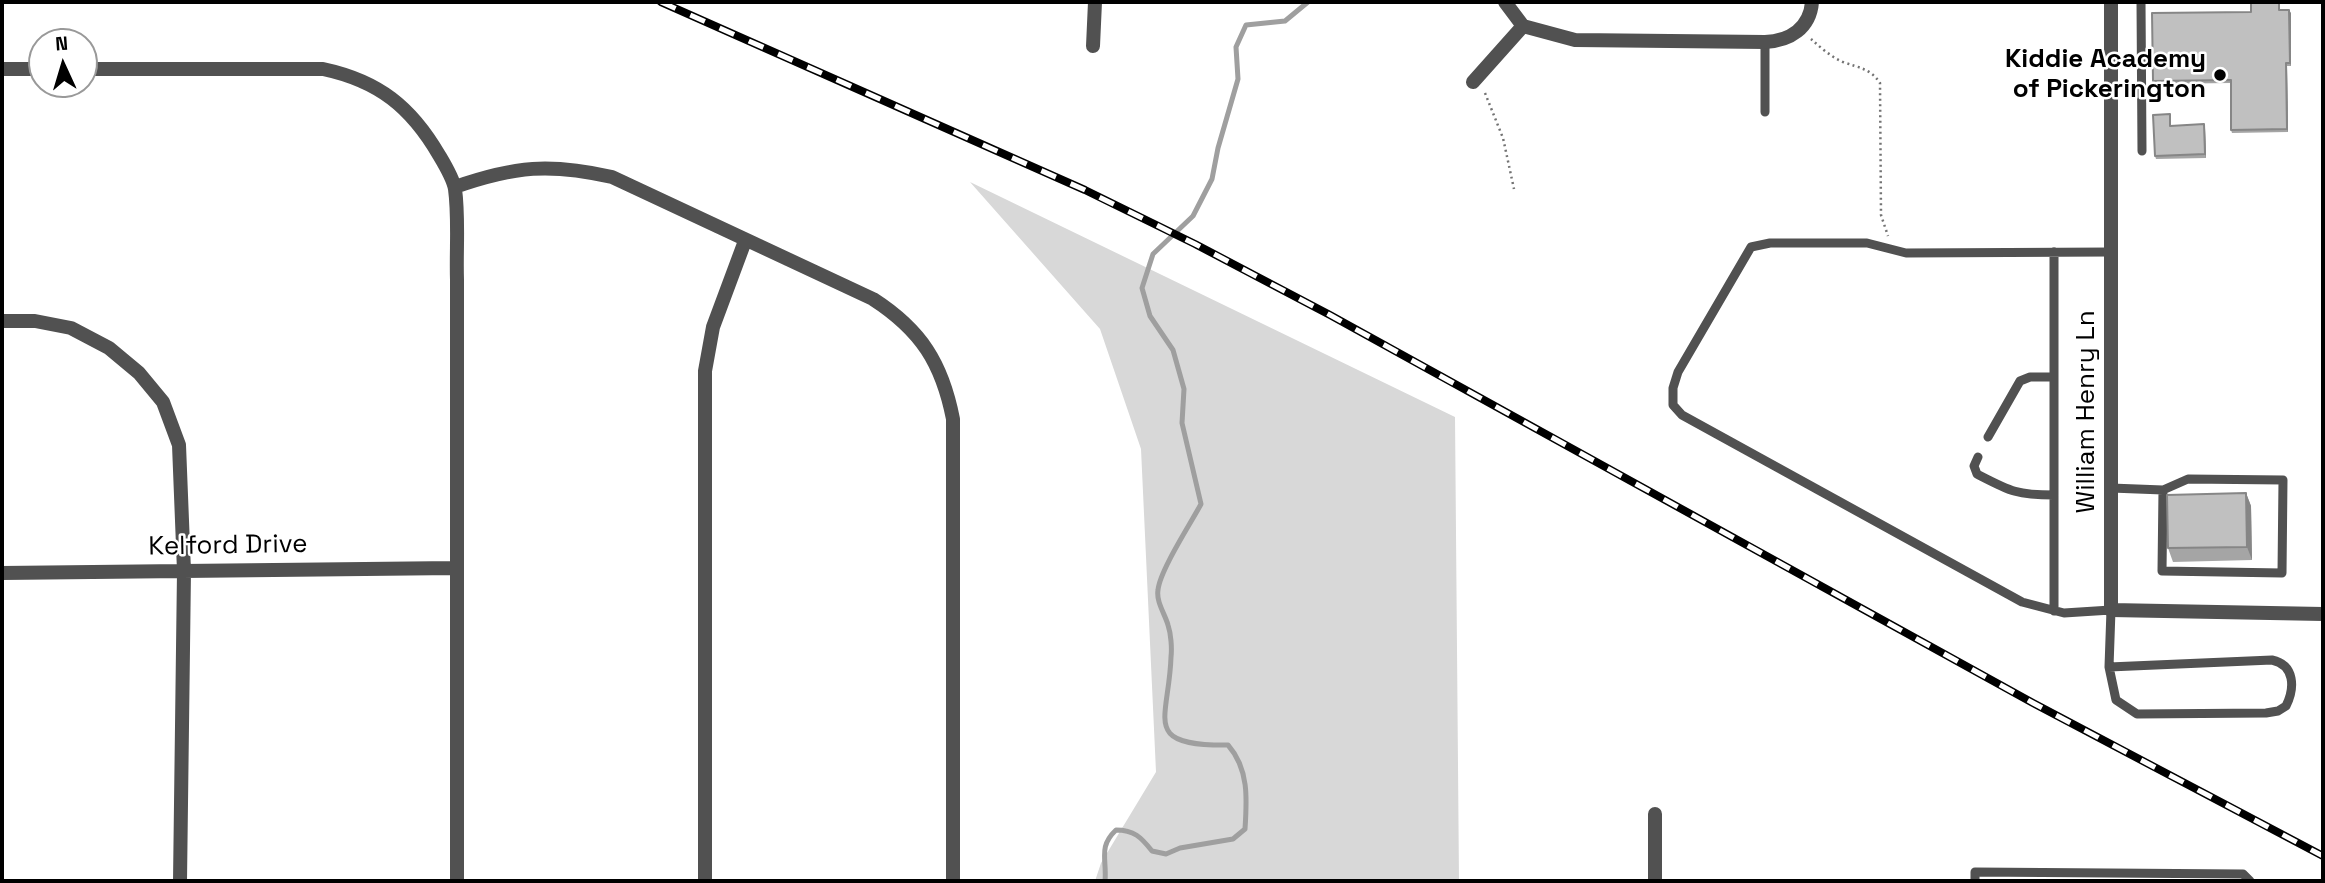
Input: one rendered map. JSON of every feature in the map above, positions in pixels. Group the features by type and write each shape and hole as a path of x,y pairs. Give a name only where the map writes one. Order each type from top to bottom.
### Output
{"street":[{"path":"1093,46 1095,2"},
{"path":"1505,2 1523,26 1575,40 1765,42 1779,41 1800,29 1811,13 1812,2"},
{"name":"William Henry Ln","path":"2111,2 2111,610"},
{"path":"1476,80 1523,26"},
{"path":"2,69 28,69"},
{"path":"98,69 323,69 347,74 374,86 394,99 411,115 427,134 455,187 457,881"},
{"path":"455,187 514,170 541,167 576,169 612,177 873,299 899,316 920,339 947,387 953,419 953,881"},
{"path":"705,881 705,372 713,327 745,241"},
{"path":"2,321 35,321 71,328 109,348 139,373 163,402 179,445 184,571 180,881"},
{"name":"Kelford Drive","path":"2,573 455,568"},
{"path":"2111,610 2323,614"},
{"path":"1655,814 1655,881"}],"lane":[{"path":"2141,2 2142,151"},
{"path":"1765,42 1765,112"},
{"path":"2109,667 2272,660 2281,662 2288,668 2291,696 2286,706 2266,713 2137,714 2116,700 2109,667 2111,610 2064,613 2022,602 1682,415 1673,405 1673,388 1678,372 1751,247 1770,243 1867,243 1906,253 2112,252"},
{"path":"2054,252 2054,611"},
{"path":"1988,437 2020,381 2030,377 2054,377"},
{"path":"1978,457 1974,466 1977,474 2011,491 2023,495 2054,495"},
{"path":"2111,488 2163,490 2188,478 2283,480 2282,572 2162,571 2163,490"},
{"path":"1975,881 1975,872 2243,874 2250,881"}],"path":[{"path":"1800,29 1841,61 1862,66 1874,74 1880,83 1881,215 1888,234 1880,246"},
{"path":"1476,80 1503,138 1514,189"}],"shaded area":[{"path":"970,182 1455,417 1459,881 1095,881 1101,863 1156,772 1141,449 1100,329"}],"building":[{"name":"Kiddie Academy of Pickerington","path":"2251,2 2279,2 2279,10 2289,10 2290,63 2286,63 2287,129 2231,130 2231,80 2153,81 2152,13 2251,12"},
{"name":"Kiddie Academy of Pickerington","path":"2170,114 2170,126 2204,124 2205,154 2155,156 2153,115"},
{"path":"2246,493 2247,547 2168,548 2167,495"}],"waterway":[{"path":"1105,881 1105,848 1116,830 1132,833 1141,838 1152,851 1166,854 1180,848 1233,839 1245,829 1245,785 1235,754 1228,745 1182,741 1171,734 1166,725 1171,645 1158,590 1170,559 1201,504 1182,423 1184,389 1173,350 1150,316 1142,288 1153,254 1193,216 1212,179 1238,79 1236,47 1246,25 1285,21 1308,2"}],"railway":[{"path":"661,2 1085,190 1195,244 1330,315 2033,703 2323,856"}],"place":[{"name":"Kiddie Academy of Pickerington","path":"2220,75"}]}
